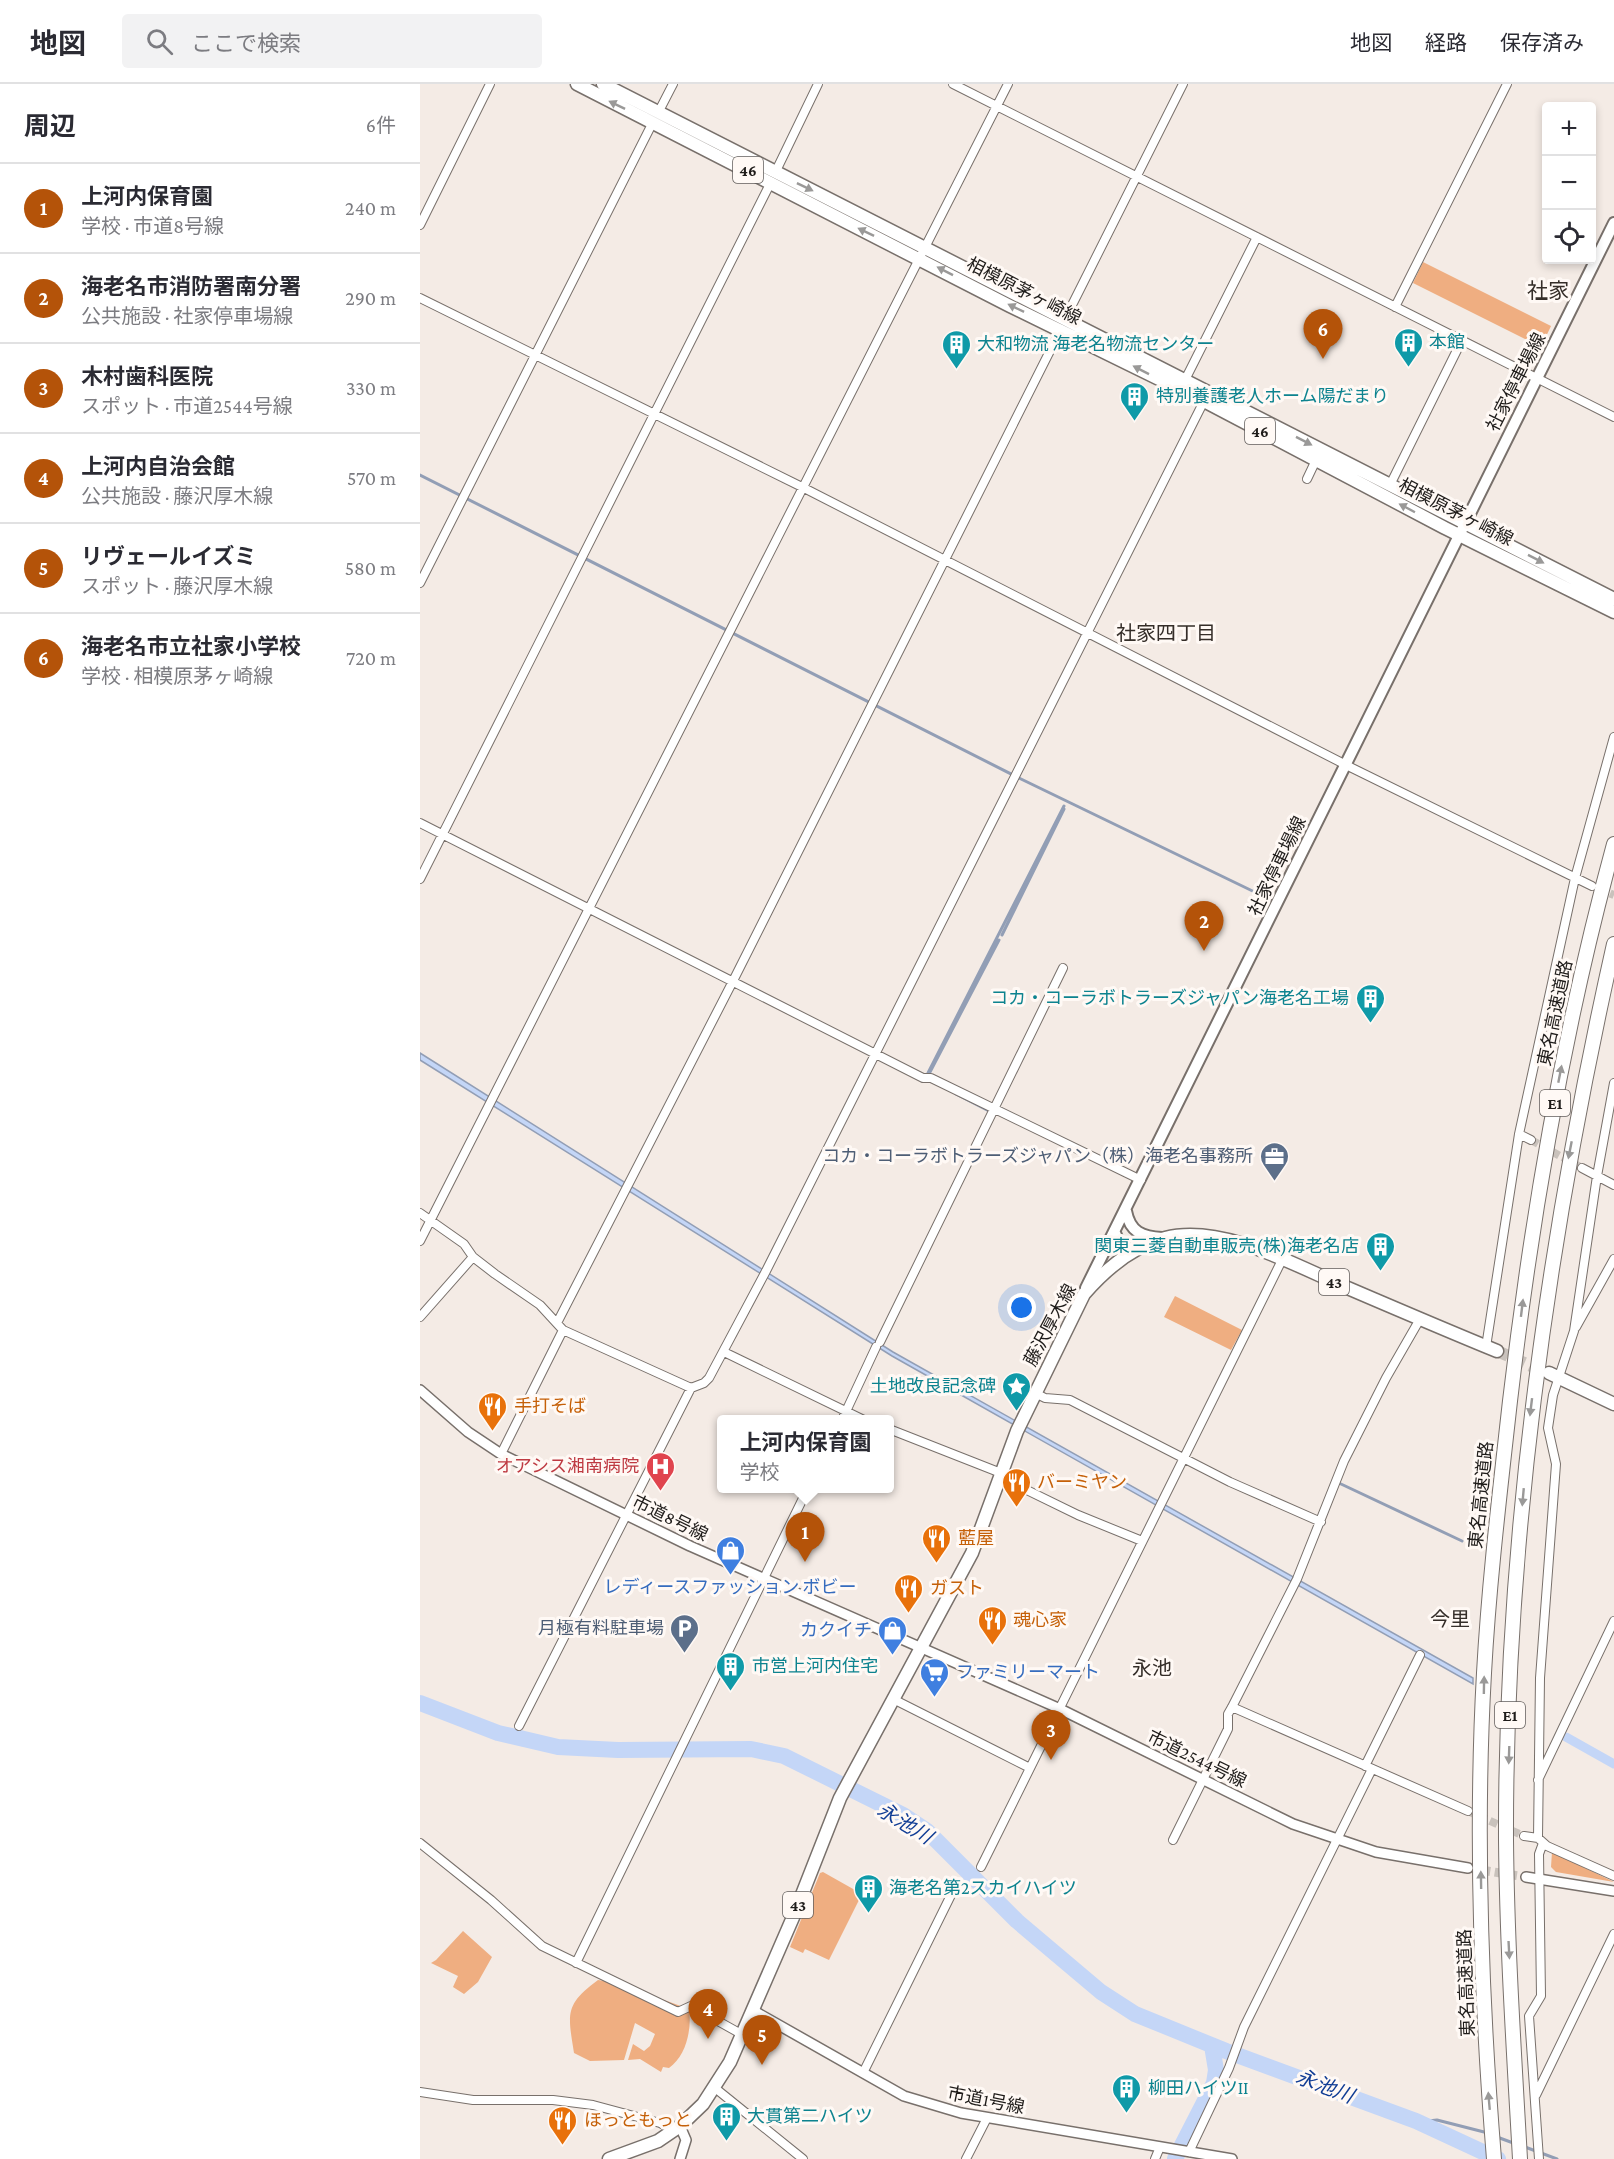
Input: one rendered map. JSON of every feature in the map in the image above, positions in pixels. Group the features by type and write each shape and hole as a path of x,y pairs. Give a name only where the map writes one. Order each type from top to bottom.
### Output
{"highway":[{"name":"東名高速道路","path":"1494,2159 1483,1980 1480,1834 1484,1674 1495,1526 1529,1246 1546,1146 1571,1020 1614,844"},
{"name":"E1","path":"1520,2159 1511,1991 1506,1826 1514,1616 1528,1439 1548,1375 1566,1174 1614,944"},
{"path":"1599,1011 1614,965"}],"main road":[{"name":"相模原茅ヶ崎線","path":"577,84 653,123 773,178 1063,324 1185,380 1390,485 1462,529 1614,612"},
{"name":"相模原茅ヶ崎線","path":"603,84 653,123"},
{"name":"社家停車場線","path":"1084,1294 1614,223"},
{"name":"相模原茅ヶ崎線","path":"1063,324 1316,460 1462,529 1613,596"},
{"path":"1126,1212 1130,1226 1138,1233 1165,1238"},
{"path":"1115,1233 1121,1247 1137,1250"},
{"name":"藤沢厚木線","path":"754,2011 840,1798 972,1553 1019,1427 1084,1294 1099,1277 1137,1250 1165,1238 1212,1237 1282,1260 1492,1349"},
{"path":"1548,1375 1614,1404"},
{"name":"43","path":"609,2159 658,2140 692,2116 715,2088 754,2011"}],"street":[{"path":"420,225 490,84"},
{"path":"420,583 673,84"},
{"path":"420,879 773,178 818,84"},
{"path":"953,84 1614,417"},
{"path":"420,1241 484,1110 492,1102 1008,84"},
{"path":"557,1323 873,704 1183,84"},
{"path":"1395,307 1507,84"},
{"path":"1185,380 1257,237"},
{"path":"420,298 802,487 1345,765 1592,886"},
{"path":"1390,485 1462,340"},
{"path":"519,1726 691,1388 704,1383 724,1352 765,1273 1204,401"},
{"path":"1307,479 1316,460"},
{"path":"1492,1349 1519,1134 1575,878 1614,737"},
{"path":"420,824 877,1053 1141,1180"},
{"path":"844,1415 1063,968"},
{"path":"1574,1331 1596,1176 1614,1083"},
{"path":"1519,1134 1531,1140"},
{"path":"1582,1168 1614,1185"},
{"path":"420,1213 464,1244 473,1257 540,1305 563,1330 691,1388"},
{"path":"420,1317 473,1257"},
{"path":"1539,2159 1528,2016 1541,1996 1539,1854 1541,1841 1538,1782 1540,1678 1556,1464 1548,1428 1552,1399 1548,1375 1614,1259"},
{"path":"981,1867 1282,1260"},
{"path":"1173,1840 1228,1729 1228,1714 1296,1582 1344,1461 1386,1377 1420,1319"},
{"path":"501,1454 563,1330"},
{"path":"724,1352 842,1415"},
{"name":"市道8号線","path":"420,1390 468,1432 501,1454 763,1579 922,1649"},
{"path":"1035,1393 1046,1398 1070,1400 1183,1459 1321,1522"},
{"path":"894,1431 1001,1475 1078,1515 1142,1541"},
{"path":"576,1963 806,1493"},
{"path":"1538,1782 1614,1621"},
{"name":"市道2544号線","path":"922,1649 1058,1708 1286,1821 1336,1841 1409,1859 1467,1868"},
{"path":"1192,2153 1239,2045 1244,2026 1336,1841 1420,1655"},
{"path":"893,1699 1030,1768"},
{"path":"1232,1707 1468,1810"},
{"path":"1524,1836 1541,1841 1614,1876"},
{"path":"420,1843 510,1916 528,1936 542,1946 678,2012 691,2006 743,2035"},
{"path":"1526,1878 1614,1891"},
{"path":"862,2073 953,1891"},
{"path":"1534,2097 1614,1934"},
{"name":"市道1号線","path":"754,2011 903,2096 943,2109 1232,2159"},
{"path":"715,2088 803,2159"},
{"path":"420,2092 473,2100 553,2100 593,2104 677,2128 686,2140 680,2159"},
{"path":"966,2159 987,2118"},
{"path":"1155,2159 1160,2147"}],"shaded area":[{"path":"1423,262 1551,326 1541,347 1413,283"},
{"path":"1175,1296 1242,1330 1231,1350 1164,1317"},
{"path":"1552,1852 1614,1882 1556,1872 1551,1867"},
{"path":"823,1872 862,1894 829,1960 805,1949 803,1953 790,1947 820,1873"},
{"path":"463,1931 492,1957 478,1982 464,1994 453,1987 458,1976 431,1963"},
{"path":"598,1980 617,1983 689,2009 690,2025 684,2050 675,2063 669,2068 663,2067 661,2072 640,2059 628,2060 633,2044 644,2051 650,2046 655,2034 635,2023 624,2060 590,2061 574,2053 570,2029 571,2011 579,1996"}],"water":[{"path":"420,1053 893,1352 1473,1678 1473,1684 892,1356 420,1060"}],"waterway":[{"path":"420,475 1021,779 1267,898"},
{"path":"928,1073 1064,806"},
{"path":"1002,935 1064,809"},
{"path":"930,1072 999,940"},
{"path":"956,1094 989,1111"},
{"path":"1341,1484 1462,1541"},
{"name":"永池川","path":"420,1703 498,1733 558,1747 618,1750 751,1749 784,1756 903,1815 927,1831 1017,1921 1101,1992 1135,2014 1226,2051 1416,2121 1498,2159"},
{"path":"1566,1737 1614,1764"},
{"path":"1175,2159 1214,2083 1216,2070 1212,2046"},
{"path":"1419,2122 1437,2120 1488,2133"},
{"path":"1497,2137 1516,2144"},
{"path":"1525,2147 1557,2159"}],"tunnel":[{"path":"1599,889 1614,895"},
{"path":"1531,1140 1582,1168"},
{"path":"1497,1351 1545,1372"},
{"path":"1468,1811 1524,1836"},
{"path":"1468,1868 1526,1877"}],"place":[{"name":"海老名市立社家小学校","path":"1323,359"},
{"name":"本館","path":"1408,368"},
{"name":"大和物流 海老名物流センター","path":"956,370"},
{"name":"特別養護老人ホーム陽だまり","path":"1135,422"},
{"name":"海老名市消防署南分署","path":"1204,951"},
{"name":"コカ・コーラボトラーズジャパン海老名工場","path":"1370,1024"},
{"name":"コカ・コーラボトラーズジャパン（株）海老名事務所","path":"1274,1182"},
{"name":"関東三菱自動車販売(株)海老名店","path":"1380,1272"},
{"name":"土地改良記念碑","path":"1017,1412"},
{"name":"手打そば","path":"493,1432"},
{"name":"オアシス湘南病院","path":"660,1492"},
{"name":"バーミヤン","path":"1016,1508"},
{"name":"上河内保育園","path":"805,1562"},
{"name":"藍屋","path":"937,1564"},
{"name":"レディースファッション ボビー","path":"730,1576"},
{"name":"ガスト","path":"909,1614"},
{"name":"魂心家","path":"992,1646"},
{"name":"月極有料駐車場","path":"685,1654"},
{"name":"カクイチ","path":"893,1656"},
{"name":"市営上河内住宅","path":"731,1692"},
{"name":"ファミリーマート","path":"935,1698"},
{"name":"木村歯科医院","path":"1051,1760"},
{"name":"海老名第2スカイハイツ","path":"868,1914"},
{"name":"上河内自治会館","path":"708,2039"},
{"name":"リヴェールイズミ","path":"762,2065"},
{"name":"柳田ハイツII","path":"1127,2114"},
{"name":"大貫第二ハイツ","path":"726,2142"},
{"name":"ほっともっと","path":"563,2146"}],"district":[{"name":"社家","path":"1548,291"},
{"name":"社家四丁目","path":"1166,633"},
{"name":"今里","path":"1450,1619"},
{"name":"永池","path":"1152,1668"}]}
